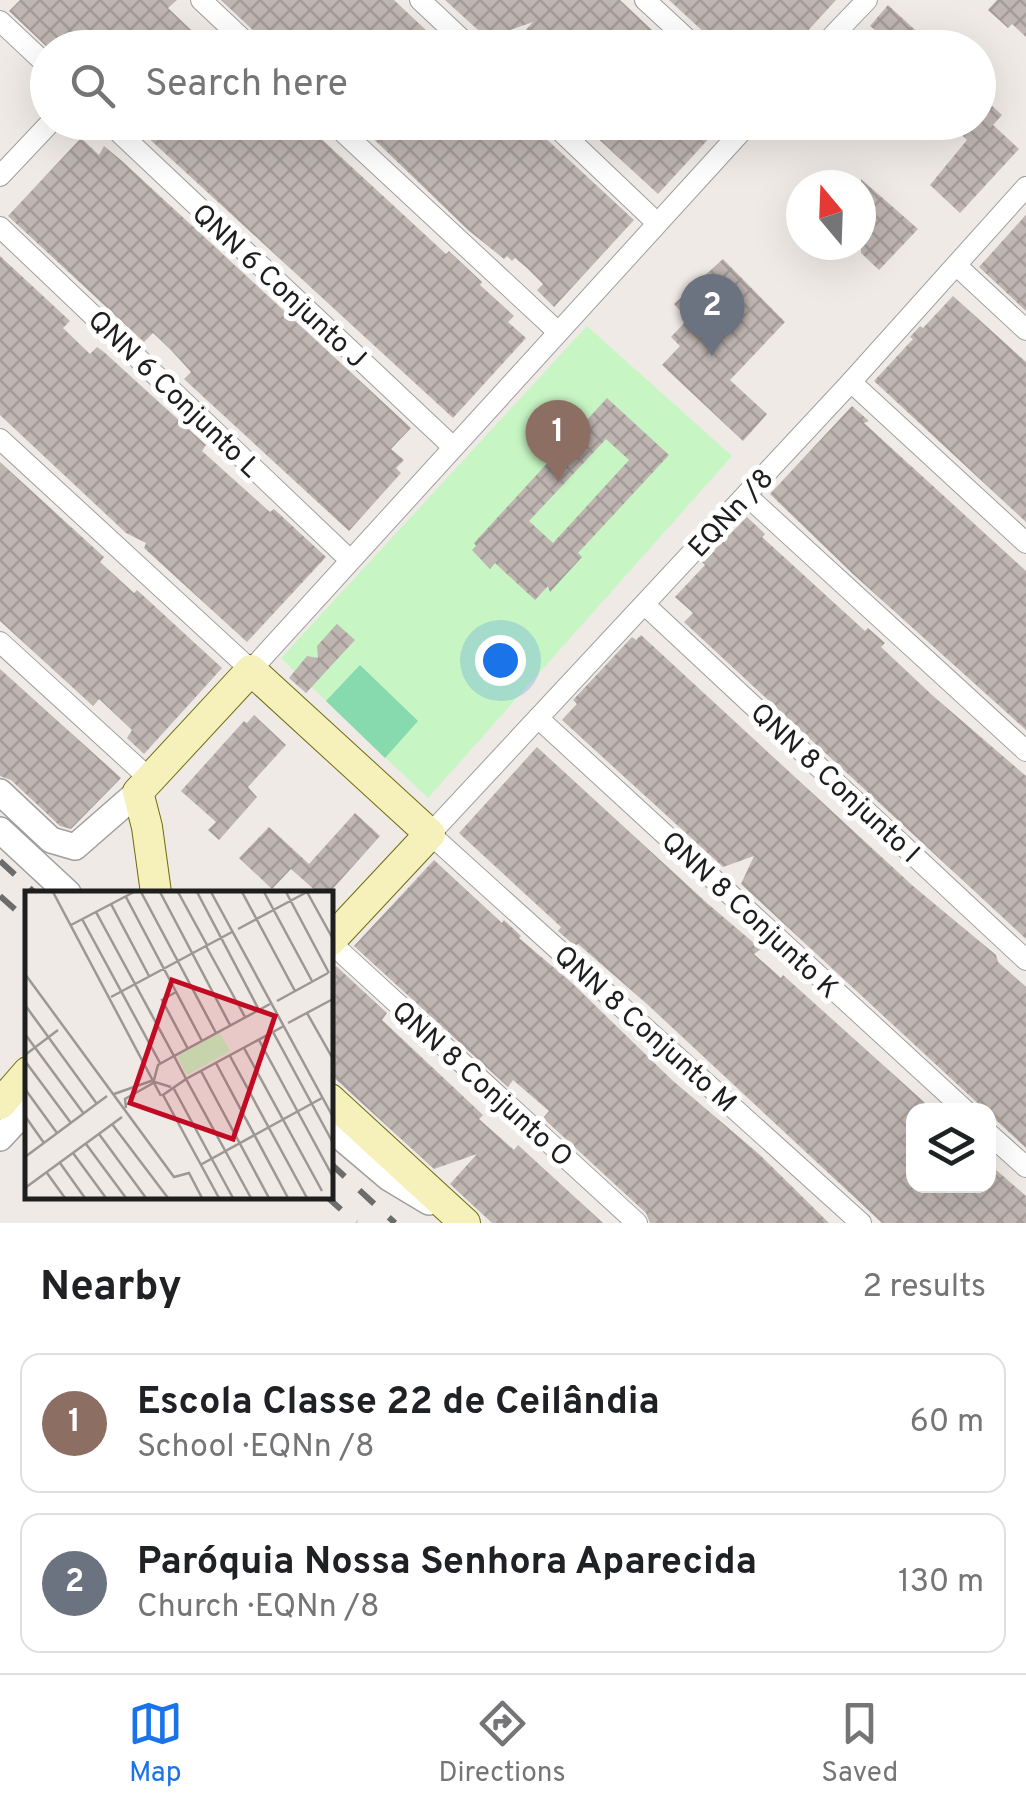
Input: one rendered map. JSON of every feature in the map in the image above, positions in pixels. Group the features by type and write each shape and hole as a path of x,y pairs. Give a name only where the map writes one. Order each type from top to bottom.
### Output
{"main road":[{"path":"156,891 145,786 251,670 430,834 332,940"},
{"path":"0,1104 25,1075"},
{"path":"332,1101 461,1219"}],"street":[{"path":"200,0 232,30"},
{"path":"420,0 452,30"},
{"path":"645,0 678,30"},
{"path":"838,30 867,0"},
{"path":"0,22 30,50"},
{"path":"0,176 34,140"},
{"name":"QNN 6 Conjunto J","path":"127,140 452,447"},
{"path":"351,140 557,332"},
{"path":"569,140 656,222"},
{"path":"0,439 251,670 733,140"},
{"name":"EQNn /8","path":"430,834 851,382 1026,187"},
{"name":"QNN 6 Conjunto L","path":"0,227 350,560"},
{"path":"957,266 1026,330"},
{"path":"851,382 1026,543"},
{"path":"746,495 1026,750"},
{"name":"QNN 8 Conjunto I","path":"645,605 1026,960"},
{"path":"0,642 145,786 76,846 51,840 0,792"},
{"name":"QNN 8 Conjunto K","path":"538,718 956,1103"},
{"path":"0,830 66,891"},
{"name":"QNN 8 Conjunto M","path":"430,834 861,1223"},
{"name":"QNN 8 Conjunto O","path":"332,944 637,1223"},
{"path":"0,1138 25,1111"},
{"path":"332,1130 389,1178 461,1219"},
{"path":"996,1139 1026,1167"}],"green space":[{"path":"587,326 732,456 428,798 281,658"},
{"path":"360,665 418,721 385,758 326,701"}],"building":[{"path":"20,0 177,0 168,8 191,30 30,31 9,11"},
{"path":"221,0 394,0 426,30 253,30"},
{"path":"445,0 620,0 652,30 526,30 533,22 510,30 478,30"},
{"path":"669,0 836,0 808,30 702,30"},
{"path":"997,0 1026,0 1026,37 1012,24 1008,28 988,10"},
{"path":"888,5 915,30 875,30 870,26"},
{"path":"996,128 1019,149 960,213 930,185 967,140 996,140"},
{"path":"79,140 99,155 104,146 411,428 391,449 404,460 396,468 401,473 349,531 184,379 191,372 153,333 144,342 8,216"},
{"path":"151,140 322,140 446,254 449,251 514,316 508,322 526,338 453,418"},
{"path":"375,140 547,140 634,220 554,307 537,290 543,284 527,268 515,258 504,259 468,230"},
{"path":"600,140 708,140 658,194"},
{"path":"876,192 918,229 879,270 868,260 876,260"},
{"path":"1026,215 1026,311 979,267"},
{"path":"0,256 70,321 63,328 90,354 97,347 104,352 206,445 202,451 326,557 247,642 144,548 146,543 126,533 0,415"},
{"path":"723,259 785,322 730,380 767,414 743,441 662,365 680,346 671,337 688,319 674,304"},
{"path":"953,296 1026,362 1026,522 874,381 920,326 923,328"},
{"path":"607,398 669,455 578,553 582,557 550,592 548,586 535,600 495,563 490,569 472,550 474,543","holes":["606,439 629,460 553,543 529,521"]},
{"path":"852,406 869,421 864,423 1026,571 1026,730 770,494"},
{"path":"0,462 104,557 100,562 134,593 137,590 222,668 144,754 127,738 132,730 99,699 93,706 0,621"},
{"path":"747,517 765,534 762,537 865,631 868,628 885,643 881,647 932,695 1026,776 1026,939 684,622 693,613 675,597 705,565 702,562"},
{"path":"337,624 355,640 306,693 289,678 307,656 318,658 317,646"},
{"path":"641,635 913,886 996,955 998,962 1026,987 1026,1148 996,1120 996,1103 977,1103 741,884 754,856 723,867 562,720 577,704 573,700 632,637 636,640"},
{"path":"0,669 121,778 71,829 60,826 11,780 0,776"},
{"path":"254,715 286,745 248,787 257,797 219,840 208,830 216,822 181,791 244,721 247,723"},
{"path":"537,747 761,949 754,954 781,978 783,975 925,1103 906,1103 906,1193 996,1193 996,1170 1026,1196 1026,1223 882,1223 647,1004 558,931 561,927 459,833"},
{"path":"355,813 380,836 331,891 316,891 291,869 272,889 239,858 269,827 309,864"},
{"path":"434,860 502,923 504,920 672,1080 760,1155 829,1223 650,1223 646,1213 543,1118 549,1111 513,1080 508,1087 354,946"},
{"path":"336,966 387,1013 382,1020 483,1115 479,1119 514,1150 518,1145 603,1223 492,1223 450,1184 477,1154 434,1169 332,1076 332,971"}],"railway":[{"path":"0,861 33,891"},
{"path":"0,896 25,918"},
{"path":"332,1165 395,1223"},
{"path":"328,1198 356,1223"}],"place":[{"name":"Paróquia Nossa Senhora Aparecida","path":"712,356"},
{"name":"Escola Classe 22 de Ceilândia","path":"558,482"}]}
